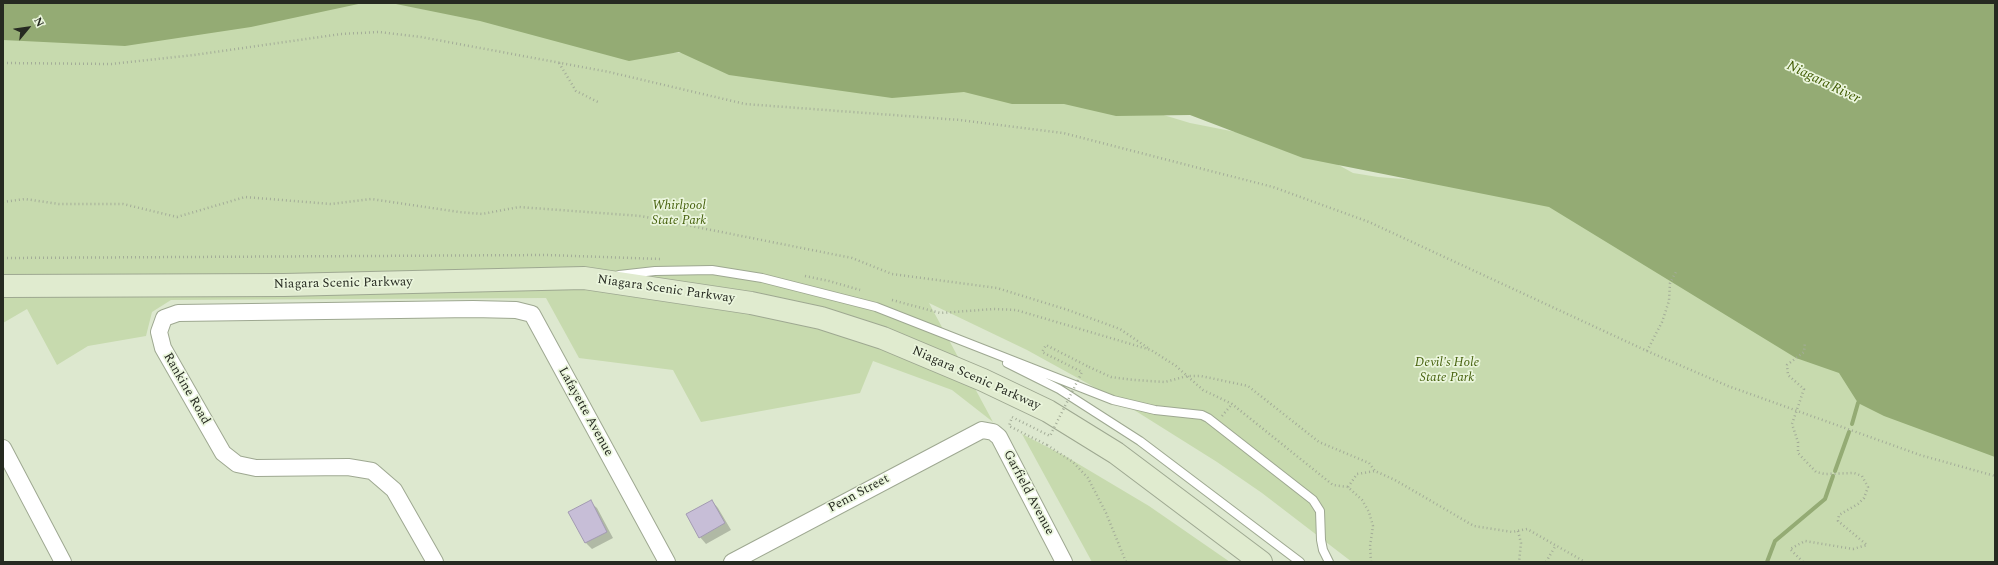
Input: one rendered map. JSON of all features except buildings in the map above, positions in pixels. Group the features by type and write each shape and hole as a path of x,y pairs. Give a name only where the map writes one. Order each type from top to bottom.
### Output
{"main road":[{"name":"Niagara Scenic Parkway","path":"3,286 292,285 584,278 743,301 821,318 883,338 983,380 1048,411 1116,453 1261,562"}],"street":[{"name":"Rankine Road","path":"435,562 394,490 372,471 348,467 256,468 237,464 223,453 163,348 159,332 164,318 178,313 473,309"},
{"name":"Lafayette Avenue","path":"473,309 516,310 532,314 667,562"},
{"name":"Penn Street","path":"732,562 975,432 986,430"},
{"name":"Garfield Avenue","path":"986,430 993,432 999,437 1064,562"},
{"path":"3,448 63,562"}],"lane":[{"path":"584,278 655,271 712,270 762,278 876,307 966,341 1113,400 1155,410 1202,415 1216,424 1318,505 1321,518 1323,550 1328,562"},
{"path":"966,341 1059,389 1140,441 1300,562"}],"path":[{"path":"3,63 111,64 194,55 341,34 379,32 421,37 609,72 745,104 960,120 1063,133 1273,187 1370,222 1647,351 1728,386 1920,455 1995,476"},
{"path":"558,63 576,91 600,103"},
{"path":"3,202 25,199 59,204 123,204 177,217 245,197 331,204 371,199 482,214 519,207 640,216 852,258 892,274 997,288 1068,310 1120,329 1151,350"},
{"path":"1647,351 1662,322 1669,301 1670,283 1678,270"},
{"path":"1803,562 1790,549 1805,541 1853,549 1867,545 1838,521 1839,515 1858,504 1864,498 1868,487 1862,476 1854,472 1825,474 1816,472 1798,453 1798,442 1792,424 1804,389 1788,375 1787,364 1804,352 1805,342"},
{"path":"1126,562 1106,513 1088,478 1073,462 1047,445 1009,426 1012,417 1050,436 1082,372 1042,352 1046,345 1111,377 1165,382 1187,376 1201,376 1248,386 1319,442 1369,463 1375,471 1395,480 1474,526 1512,532 1527,529 1585,562"},
{"path":"1216,424 1232,404"},
{"path":"1348,486 1357,474 1375,471"},
{"path":"1518,531 1521,543 1520,562"},
{"path":"1546,562 1556,545"}],"green space":[{"path":"331,3 418,3 636,54 701,52 1147,110 1190,123 1241,133 1315,152 1353,173 1529,194 1995,454 1995,562 1352,562 1262,493 1217,462 1123,403 1027,350 929,303 993,422 952,390 873,361 860,393 701,422 673,370 579,358 546,298 171,300 152,312 146,336 88,346 57,365 27,309 3,323 3,34"},
{"path":"1022,434 1065,456 1149,506 1230,562 1092,562"}],"water":[{"path":"3,3 363,3 251,27 125,46 3,40"},
{"name":"Niagara River","path":"391,3 1995,3 1995,457 1884,416 1858,403 1839,373 1796,358 1549,207 1303,158 1190,115 1116,116 1064,104 1012,104 964,92 892,98 729,75 679,52 629,61 480,21"}],"waterway":[{"path":"1852,424 1858,403"},
{"path":"1835,471 1849,432"},
{"path":"1767,562 1775,541 1825,499 1833,476"}],"park label":[{"name":"Whirlpool State Park","path":"679,214"},
{"name":"Devil's Hole State Park","path":"1447,370"}]}
